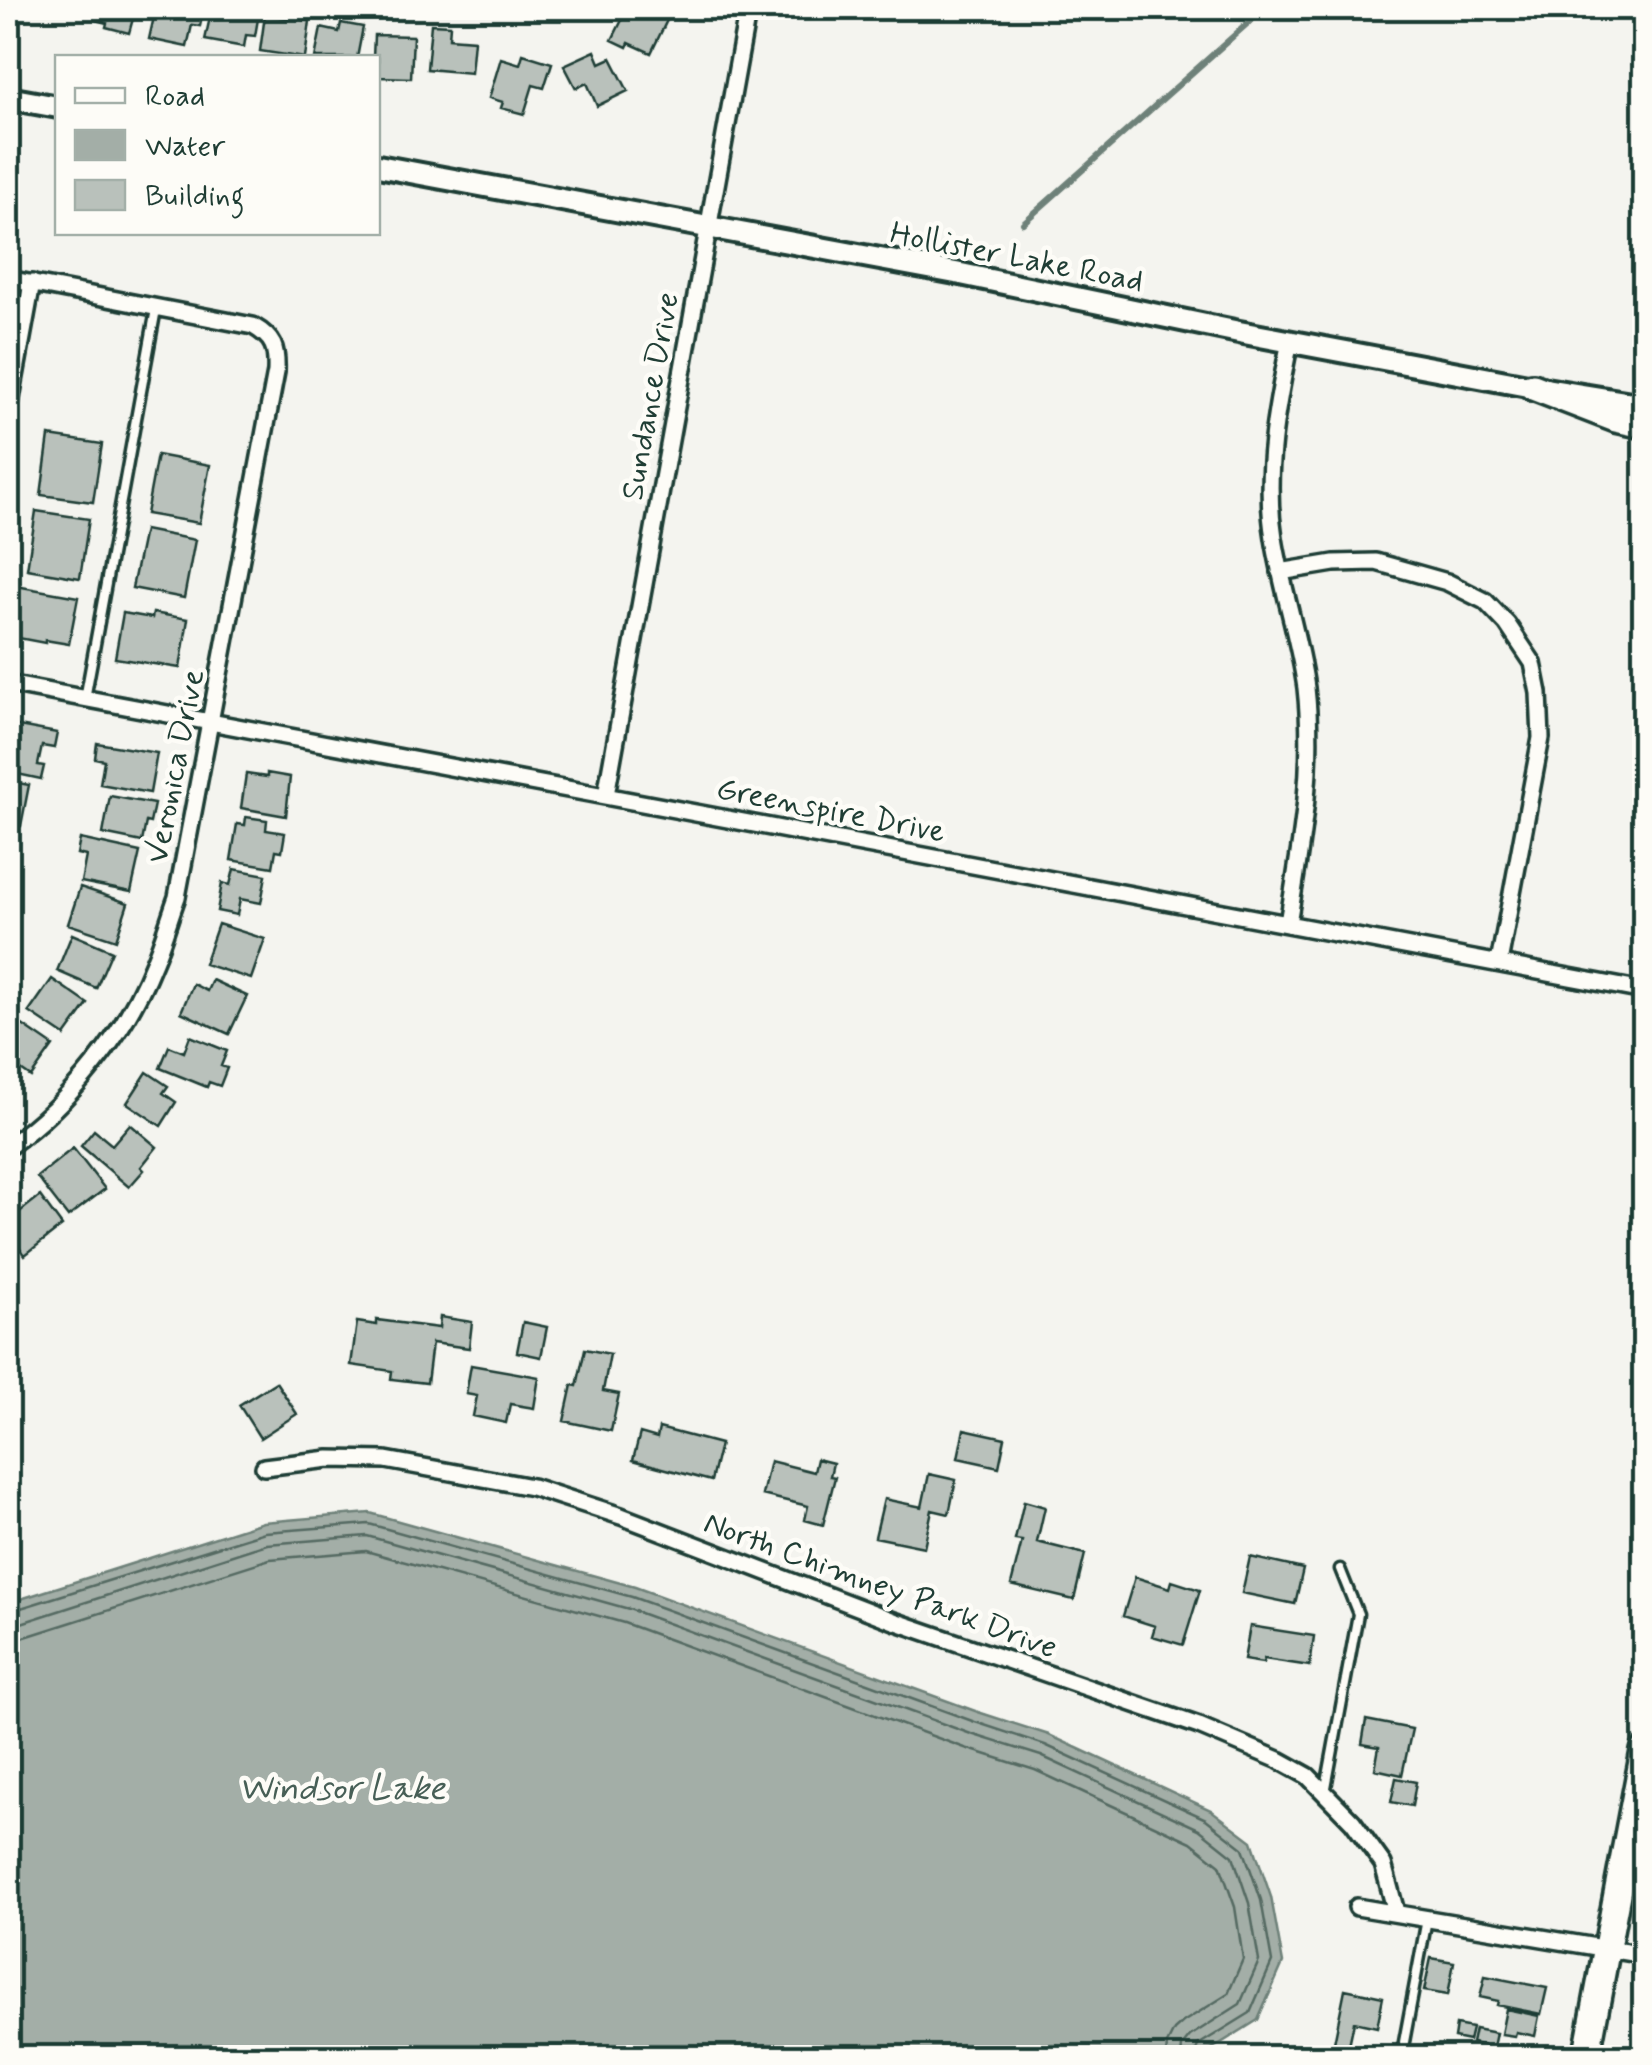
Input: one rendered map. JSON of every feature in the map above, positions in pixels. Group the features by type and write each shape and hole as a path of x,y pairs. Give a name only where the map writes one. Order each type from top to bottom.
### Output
{"main road":[{"path":"1533,387 1616,419 1644,425"},
{"path":"1586,2058 1641,1784 1644,1751"}],"street":[{"name":"Sundance Drive","path":"606,795 748,8"},
{"path":"8,98 55,106"},
{"name":"Hollister Lake Road","path":"380,166 962,274 1239,332 1644,405"},
{"path":"8,279 157,308"},
{"path":"8,414 32,283"},
{"name":"Veronica Drive","path":"8,1147 58,1107 123,1023 153,965 177,897 276,372 273,343 266,333 253,326 157,308"},
{"path":"1288,923 1310,773 1306,688 1273,534 1273,436 1290,341"},
{"path":"1280,572 1334,562 1376,562 1447,582 1485,601 1507,624 1532,663 1539,692 1541,738 1499,963"},
{"name":"Greenspire Drive","path":"8,684 1644,991"},
{"name":"North Chimney Park Drive","path":"264,1467 329,1460 386,1460 532,1487 620,1516 894,1621 1199,1726 1308,1776 1353,1822 1384,1864 1396,1912"},
{"path":"1357,1906 1644,1955"}],"lane":[{"path":"86,698 157,308"},
{"path":"1326,1793 1358,1614 1340,1569"},
{"path":"1402,2058 1427,1917"}],"water":[{"name":"Windsor Lake","path":"370,1513 635,1587 1049,1735 1211,1810 1252,1841 1271,1897 1283,1963 1258,2020 1197,2058 8,2057 8,1603 263,1522"}],"building":[{"path":"99,8 146,8 144,17 134,15 129,33 95,20"},
{"path":"156,8 204,8 200,26 192,25 187,47 149,39"},
{"path":"212,8 259,13 255,36 246,35 244,47 205,40"},
{"path":"628,8 646,8 668,18 651,53 612,40"},
{"path":"265,15 310,21 305,55 260,51"},
{"path":"341,23 363,27 358,55 316,55 321,28 339,32"},
{"path":"431,24 450,25 449,38 474,40 471,73 427,69"},
{"path":"374,35 413,36 411,78 380,77 380,55 373,55"},
{"path":"595,51 600,63 611,58 628,91 597,106 587,83 576,88 564,65"},
{"path":"523,54 552,63 544,88 533,85 524,114 501,108 503,102 489,98 501,58 520,64"},
{"path":"49,436 102,444 93,502 41,495"},
{"path":"157,455 210,465 199,523 146,514"},
{"path":"36,511 89,519 80,578 27,569"},
{"path":"144,530 195,540 184,598 132,588"},
{"path":"16,586 78,597 69,644 8,636"},
{"path":"123,613 188,619 180,668 115,658"},
{"path":"8,724 57,733 54,748 42,746 38,765 44,766 41,779 8,772"},
{"path":"97,743 157,753 150,793 100,784 104,760 95,758"},
{"path":"267,773 290,777 286,816 241,808 246,774 267,777"},
{"path":"8,781 29,785 21,826 8,823"},
{"path":"110,796 154,804 142,842 103,834"},
{"path":"246,817 267,820 266,830 285,833 282,851 276,850 273,867 231,860 237,824 245,825"},
{"path":"80,839 140,852 131,892 81,882 86,856 77,854"},
{"path":"234,869 266,875 261,903 240,899 237,915 217,911 222,883 230,885"},
{"path":"80,887 128,903 116,940 68,924"},
{"path":"218,924 265,939 251,979 204,964"},
{"path":"72,934 112,951 96,988 57,971"},
{"path":"52,979 88,1004 65,1036 29,1012"},
{"path":"212,980 247,996 229,1034 181,1012 193,984 207,991"},
{"path":"18,1022 53,1046 31,1077 8,1061 8,1036"},
{"path":"190,1036 227,1051 221,1066 227,1068 220,1086 209,1082 207,1087 160,1068 169,1046 184,1052"},
{"path":"147,1072 168,1086 163,1093 176,1102 161,1126 127,1103"},
{"path":"130,1124 157,1147 129,1187 81,1146 94,1130 112,1145"},
{"path":"73,1148 105,1189 68,1217 37,1177"},
{"path":"40,1196 62,1226 25,1255 8,1231 8,1221"},
{"path":"440,1317 472,1322 469,1348 432,1343 427,1383 391,1379 392,1371 351,1365 357,1322 377,1325 377,1320 439,1328"},
{"path":"523,1322 547,1327 541,1357 517,1352"},
{"path":"585,1349 610,1354 603,1391 619,1394 611,1431 564,1421"},
{"path":"471,1365 539,1377 534,1408 510,1404 506,1423 473,1416 477,1396 466,1394"},
{"path":"276,1382 297,1414 260,1438 239,1405"},
{"path":"659,1428 720,1444 711,1481 633,1460 640,1433 657,1438"},
{"path":"964,1429 1005,1438 999,1467 958,1458"},
{"path":"817,1459 833,1463 830,1476 835,1477 823,1525 805,1520 808,1506 762,1495 770,1461 814,1472"},
{"path":"929,1474 956,1480 949,1514 932,1510 924,1547 875,1537 884,1499 922,1507"},
{"path":"1024,1501 1045,1507 1037,1542 1085,1554 1074,1600 1011,1585 1022,1541 1015,1540"},
{"path":"1250,1557 1303,1569 1295,1604 1242,1593"},
{"path":"1135,1577 1170,1588 1172,1581 1200,1590 1183,1645 1152,1636 1155,1626 1123,1616"},
{"path":"1250,1626 1314,1636 1310,1666 1244,1660"},
{"path":"1366,1720 1412,1729 1402,1775 1375,1769 1379,1747 1362,1744"},
{"path":"1396,1778 1416,1782 1412,1806 1391,1802"},
{"path":"1431,1958 1454,1962 1448,1995 1424,1991"},
{"path":"1485,1976 1547,1988 1541,2014 1497,2005 1498,2001 1480,1997"},
{"path":"1345,1989 1383,1997 1377,2027 1354,2022 1349,2045 1334,2043"},
{"path":"1506,2009 1539,2016 1535,2036 1501,2034"},
{"path":"1456,2025 1472,2028 1469,2041 1454,2038"},
{"path":"1475,2029 1496,2033 1493,2047 1472,2043"},
{"path":"1639,2033 1644,2034 1644,2058 1634,2057"}],"waterway":[{"path":"1023,223 1265,8"}]}
